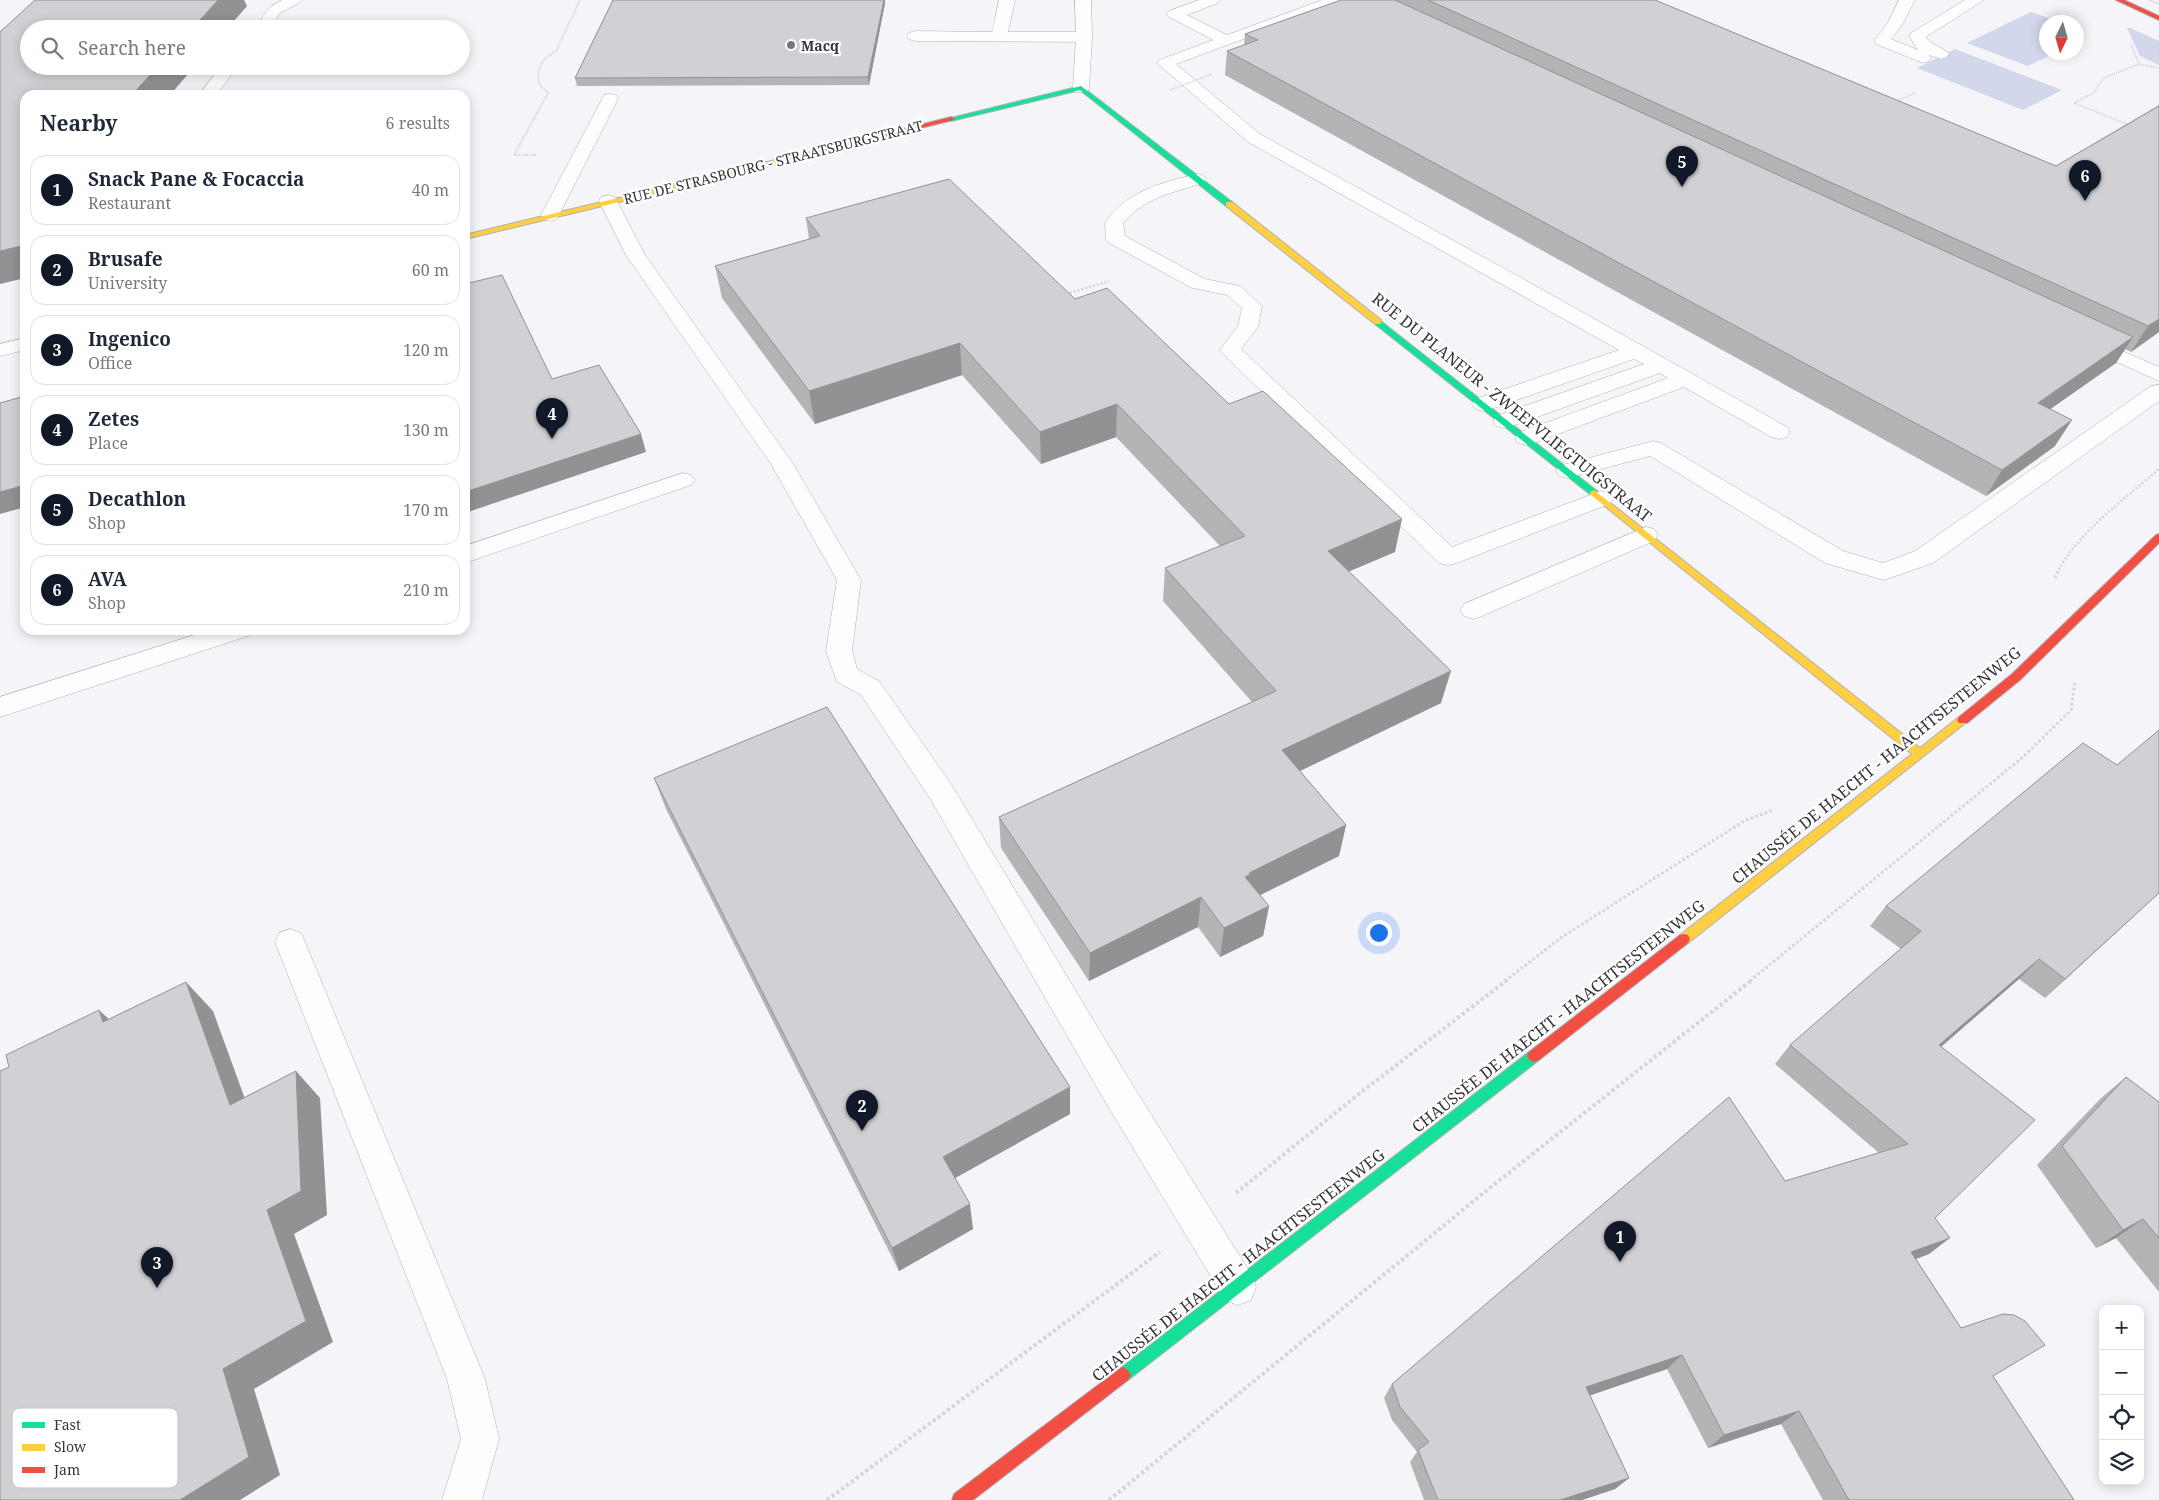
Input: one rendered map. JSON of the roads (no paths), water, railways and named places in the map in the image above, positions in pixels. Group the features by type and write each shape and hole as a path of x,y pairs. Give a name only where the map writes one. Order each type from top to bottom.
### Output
{"street":[{"path":"268,20 275,10 294,0"},
{"path":"999,37 1007,0"},
{"path":"1081,88 1084,37 1083,0"},
{"path":"1213,0 1174,14 1226,40"},
{"path":"1336,0 1165,63 1254,138 1779,432"},
{"path":"1941,54 1924,47 1917,36 1976,0"},
{"path":"2119,0 2159,18"},
{"path":"1905,5 1882,41 1923,58"},
{"path":"915,36 1084,37"},
{"path":"211,90 223,75"},
{"name":"RUE DU PLANEUR - ZWEEFVLIEGTUIGSTRAAT","path":"1081,88 1526,438 1920,754"},
{"name":"RUE DE STRASBOURG - STRAATSBURGSTRAAT","path":"470,236 1081,88"},
{"path":"550,216 610,99"},
{"path":"1197,179 1142,197 1127,207 1114,223 1116,239 1199,284 1233,290 1252,306 1248,327 1230,350 1448,557 1601,499"},
{"path":"608,201 636,255 781,462 849,580 839,651 846,675 870,688 941,792 1114,1087 1238,1287"},
{"path":"2071,334 2159,375"},
{"path":"0,350 20,345"},
{"path":"1483,404 1636,351"},
{"path":"1504,421 1662,365"},
{"path":"1526,438 1686,379"},
{"path":"1567,471 1653,448 1834,557 1884,572 1924,557 2159,391"},
{"path":"470,553 683,480"},
{"path":"1473,610 1646,535"},
{"name":"CHAUSSÉE DE HAECHT - HAACHTSESTEENWEG","path":"960,1500 1238,1287 2016,677 2159,537"},
{"path":"0,707 223,635"},
{"path":"290,942 466,1379 480,1439 462,1500"}],"tram line":[{"path":"2149,0 2159,4"}],"place":[{"name":"Macq","path":"791,45"},
{"name":"Decathlon","path":"1682,187"},
{"name":"AVA","path":"2085,201"},
{"name":"Zetes","path":"552,439"},
{"name":"Brusafe","path":"862,1131"},
{"name":"Snack Pane & Focaccia","path":"1620,1262"},
{"name":"Ingenico","path":"157,1288"}]}
